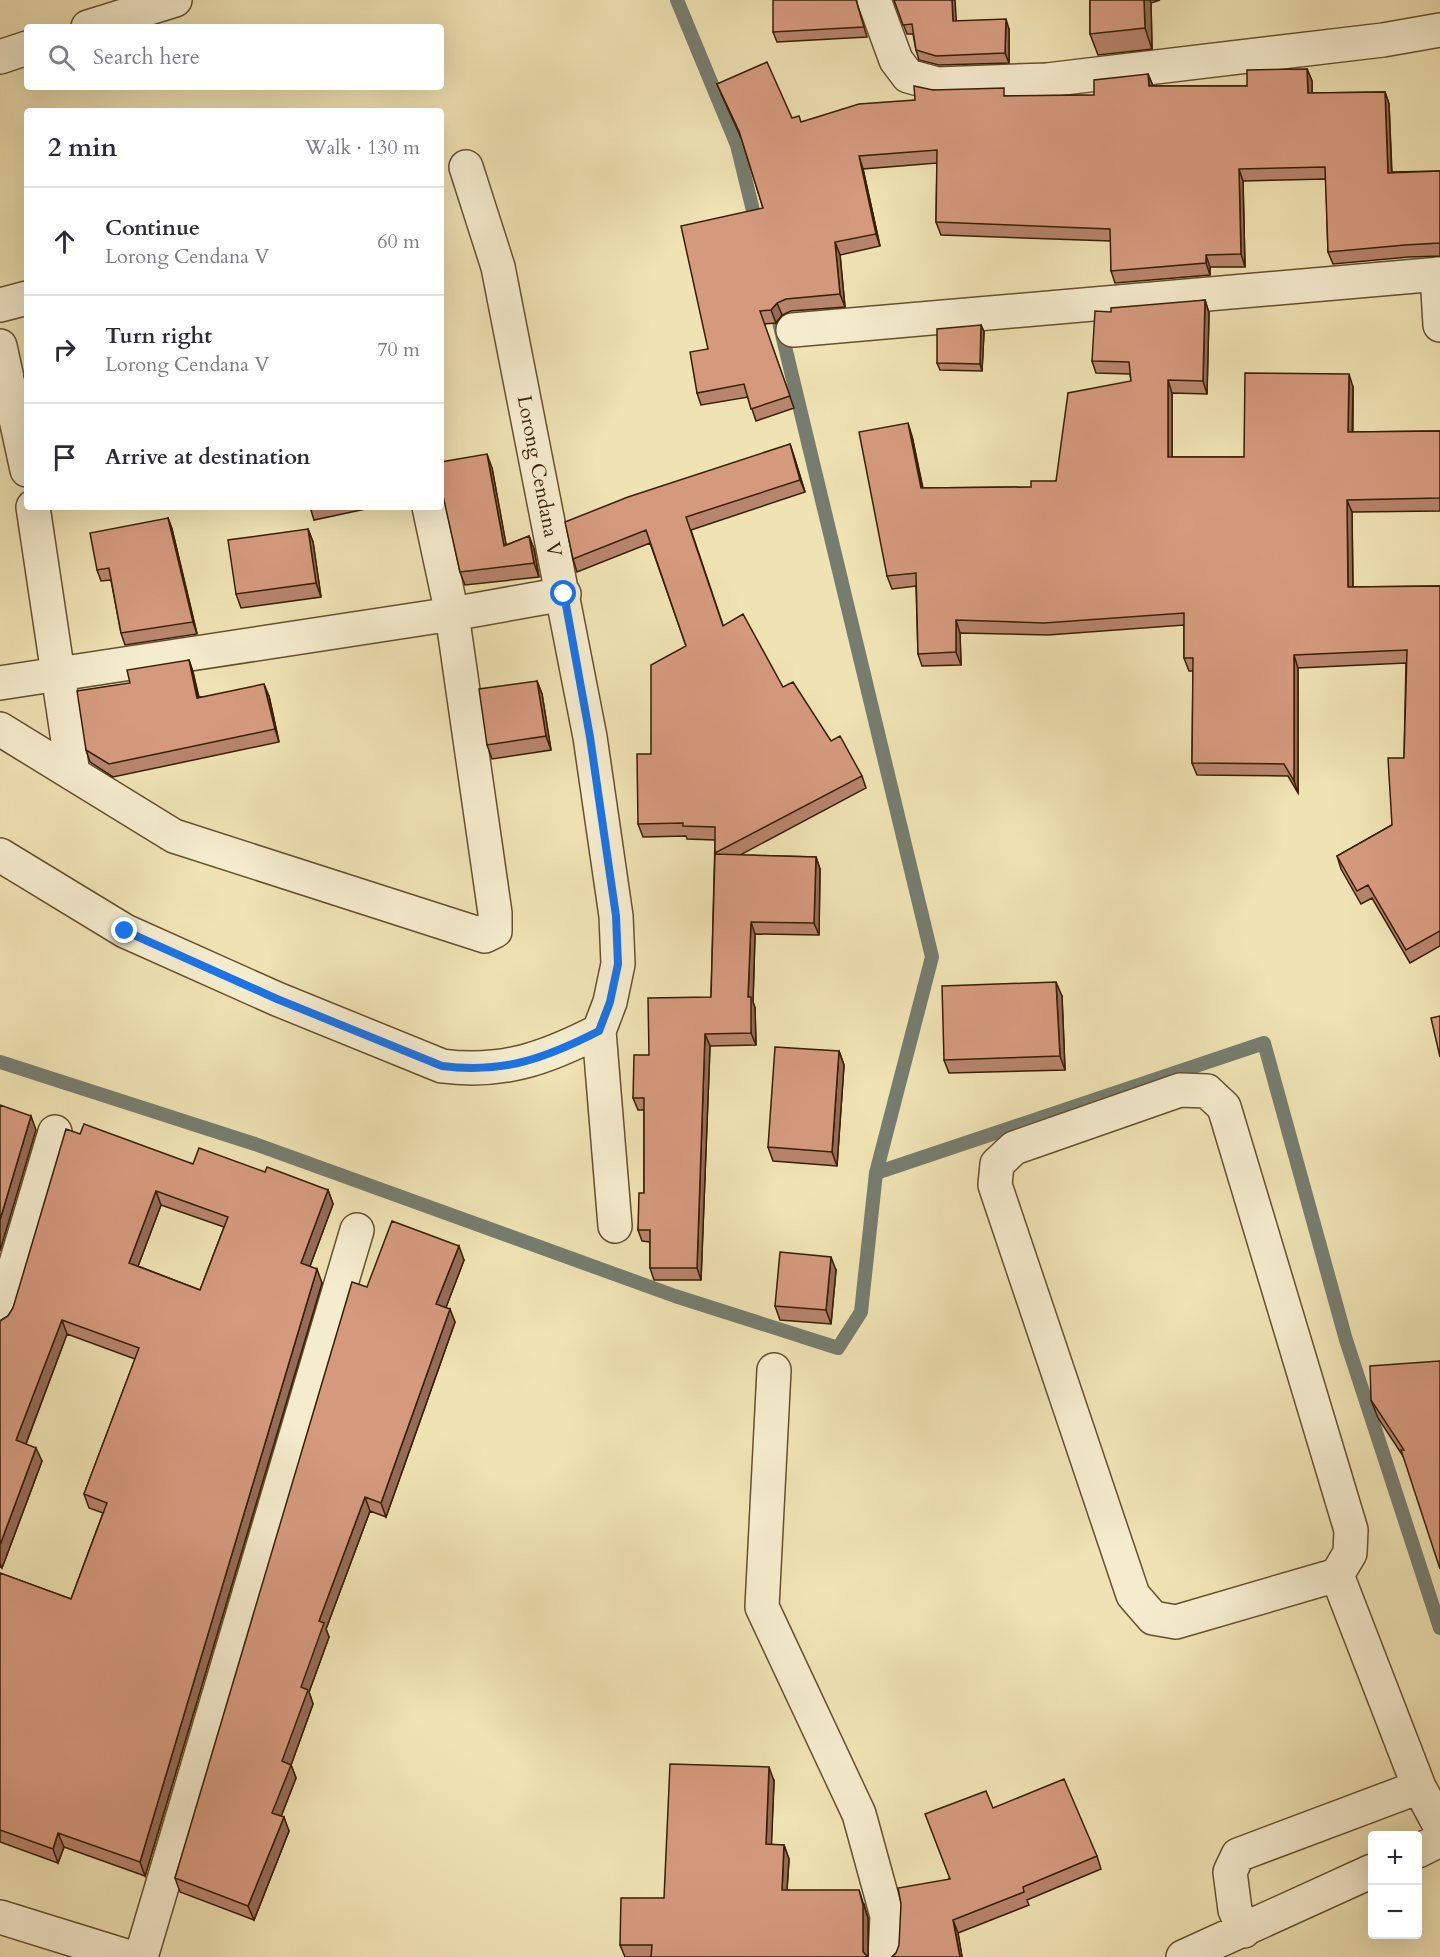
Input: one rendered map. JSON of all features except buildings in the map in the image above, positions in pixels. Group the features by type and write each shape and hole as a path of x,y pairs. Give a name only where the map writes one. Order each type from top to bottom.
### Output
{"street":[{"path":"98,24 175,0"},
{"path":"874,0 896,60 908,76 937,84 1047,80 1372,41 1440,30"},
{"path":"0,57 24,49"},
{"name":"Lorong Cendana V","path":"465,167 498,267 564,594 590,737 616,916 618,964 610,1002 599,1031"},
{"path":"793,330 1438,274 1440,325"},
{"path":"0,305 24,299"},
{"path":"0,346 24,457"},
{"path":"0,478 24,472"},
{"path":"33,510 56,674 73,774"},
{"path":"0,729 174,836 485,936 491,935 495,931 495,913 452,614 430,510"},
{"path":"0,683 452,614 564,594"},
{"path":"0,855 125,931 277,999 442,1066 465,1069 500,1068 565,1048 599,1031 615,1226"},
{"path":"1180,1090 1208,1091 1224,1107 1351,1530 1350,1553 1337,1575 1176,1622 1153,1618 1133,1595 995,1185 997,1164 1014,1148 1180,1090"},
{"path":"0,1317 55,1132"},
{"path":"141,1957 357,1230"},
{"path":"774,1370 762,1607 859,1814 887,1916 885,1957"},
{"path":"1337,1575 1419,1787 1440,1826"},
{"path":"1244,1930 1235,1910 1230,1872 1238,1855 1419,1787"},
{"path":"1422,1849 1440,1840"},
{"path":"1183,1957 1368,1873"},
{"path":"0,1917 129,1957"}],"waterway":[{"path":"677,0 737,145 757,227"},
{"path":"0,1062 255,1144 675,1296 838,1348 861,1312 876,1173 932,957 774,301"},
{"path":"876,1173 1264,1043 1346,1340 1440,1628"}],"route":[{"path":"125,931 277,999 442,1066 465,1069 500,1068 565,1048 599,1031 610,1002 618,964 616,916 590,737 564,594"}]}
